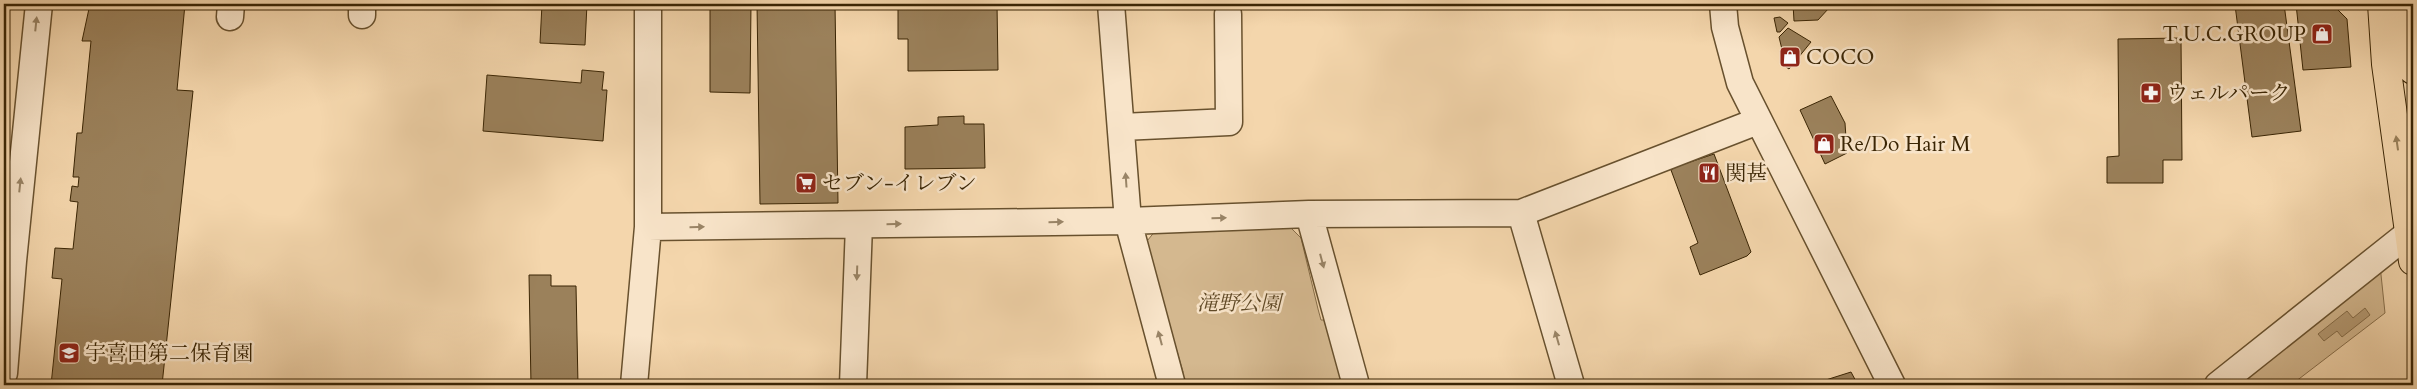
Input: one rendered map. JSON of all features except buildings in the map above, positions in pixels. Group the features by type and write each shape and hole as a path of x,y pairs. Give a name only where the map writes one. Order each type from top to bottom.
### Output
{"main road":[{"path":"2382,4 2386,64 2413,261"},
{"path":"2408,4 2413,70"}],"street":[{"path":"4,374 8,261 38,4"},
{"path":"634,385 648,227 648,4"},
{"path":"1111,4 1128,221 1172,385"},
{"path":"1724,4 1725,27 1740,84 1892,385"},
{"path":"1122,127 1229,122 1228,14"},
{"path":"648,227 1128,221 1309,214 1521,213 1758,121"},
{"path":"1521,213 1571,385"},
{"path":"1309,214 1356,385"},
{"path":"853,385 859,225"},
{"path":"2218,385 2409,234"}],"green space":[{"name":"滝野公園","path":"1289,226 1301,238 1321,320 1324,320 1343,385 1178,385 1183,372 1163,303 1143,246 1156,230"},
{"path":"2380,265 2385,313 2291,385 2227,385"}],"shaded area":[{"path":"2365,308 2370,315 2342,337 2337,331 2324,341 2318,334 2347,311 2353,318"}],"place":[{"name":"T.U.C.GROUP","path":"2322,34"},
{"name":"COCO","path":"1790,57"},
{"name":"ウェルパーク","path":"2151,93"},
{"name":"Re/Do Hair M","path":"1824,144"},
{"name":"関甚","path":"1709,173"},
{"name":"セブン-イレブン","path":"806,183"},
{"name":"宇喜田第二保育園","path":"69,353"}]}
